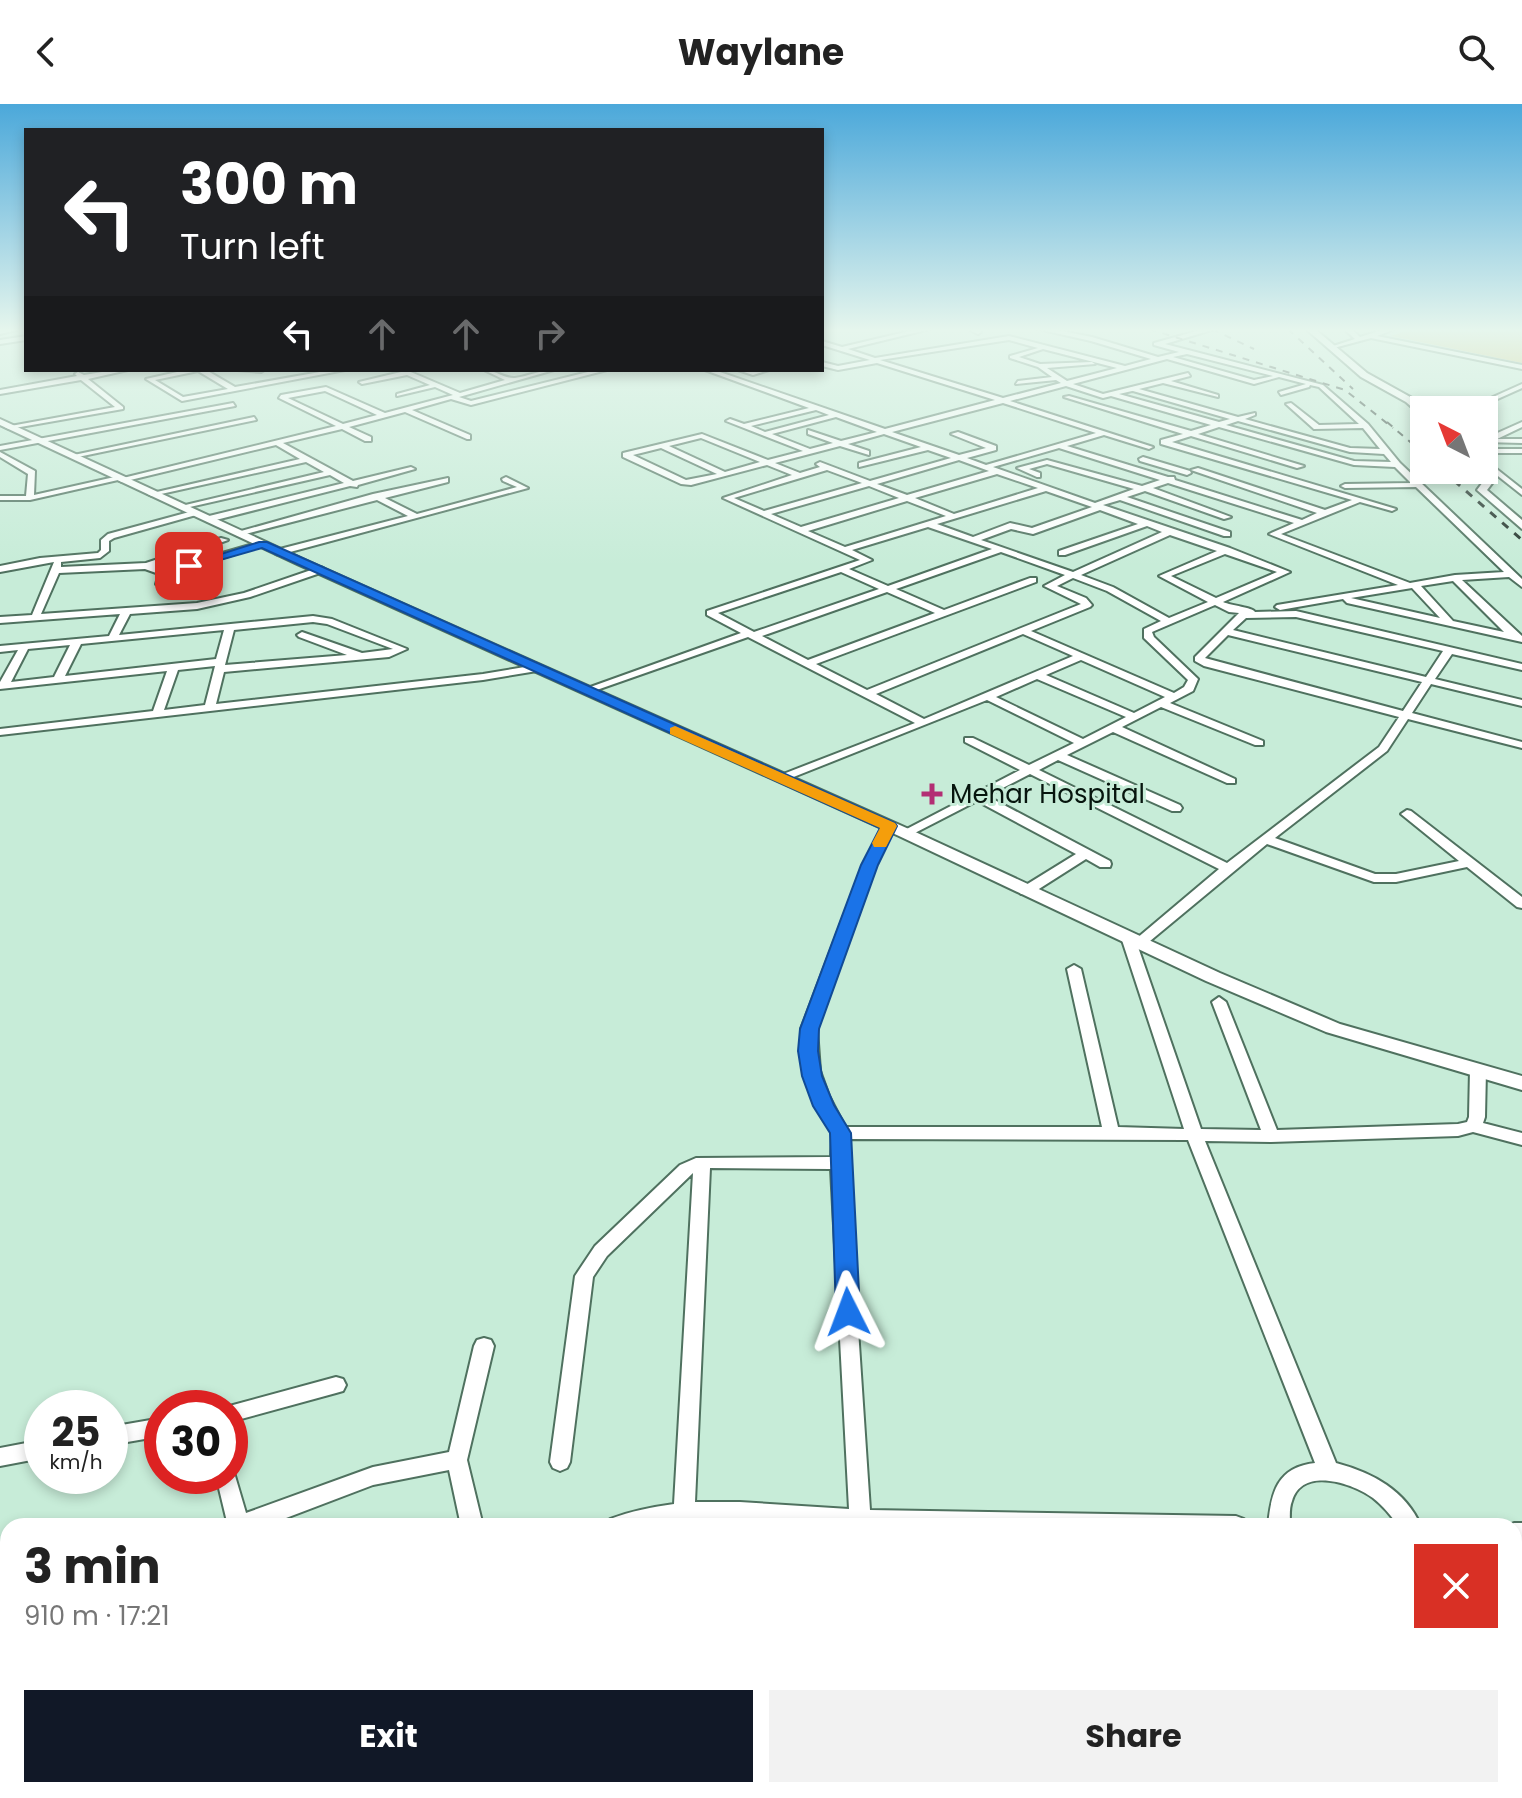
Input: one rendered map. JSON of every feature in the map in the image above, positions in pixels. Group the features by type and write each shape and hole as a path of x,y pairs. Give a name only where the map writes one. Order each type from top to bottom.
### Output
{"street":[{"path":"6,428 121,408"},
{"path":"0,451 217,408"},
{"path":"73,456 254,419 238,408"},
{"path":"303,408 368,439"},
{"path":"368,408 385,416"},
{"path":"0,498 30,498 121,479 413,408"},
{"path":"816,408 1285,572 1147,631 1147,635 1193,679 1189,689 905,833"},
{"path":"744,426 816,408"},
{"path":"798,475 766,461 702,436 626,456 687,483 724,474 766,461 881,430 970,408"},
{"path":"1022,408 1149,447"},
{"path":"1104,408 1300,466"},
{"path":"1127,415 1150,408"},
{"path":"1158,408 1360,464 1397,465"},
{"path":"1199,408 1354,451 1386,452"},
{"path":"1294,408 1317,427 1365,426"},
{"path":"1345,408 1365,426 1397,465 1522,584"},
{"path":"406,410 467,437"},
{"path":"1135,452 1253,414"},
{"path":"765,434 835,415"},
{"path":"730,421 807,450"},
{"path":"1498,435 1522,424"},
{"path":"6,428 194,513 231,536 263,544 1333,1028 1522,1083"},
{"path":"811,432 866,453"},
{"path":"986,467 1103,433"},
{"path":"763,514 993,448 955,434"},
{"path":"1279,442 1299,435"},
{"path":"1498,441 1522,441"},
{"path":"1164,442 1392,509"},
{"path":"277,443 415,516"},
{"path":"660,445 724,474"},
{"path":"1060,446 1301,522"},
{"path":"862,465 929,447"},
{"path":"0,451 32,473 30,498"},
{"path":"1498,451 1522,451"},
{"path":"793,454 953,516"},
{"path":"1107,460 1121,456"},
{"path":"1274,475 1329,456"},
{"path":"152,494 309,459"},
{"path":"1143,459 1324,513"},
{"path":"972,540 1010,526 1033,531 1223,460"},
{"path":"1227,517 1144,488 1047,462 1021,468 1227,534"},
{"path":"828,467 726,497 868,560 710,613 924,723"},
{"path":"194,513 411,469"},
{"path":"801,530 997,471"},
{"path":"0,569 100,555 105,551 105,540 111,536 332,472"},
{"path":"1498,473 1522,493"},
{"path":"279,552 524,488 506,479"},
{"path":"55,570 146,566 231,536 445,480"},
{"path":"1486,484 1482,490 1485,494 1522,526"},
{"path":"1345,486 1418,485"},
{"path":"846,549 1047,488"},
{"path":"1359,500 1273,534 1411,586 1450,623"},
{"path":"1062,553 1148,523"},
{"path":"929,524 1110,589 1169,622"},
{"path":"1049,586 1171,531"},
{"path":"146,566 164,573 263,544"},
{"path":"587,690 999,550"},
{"path":"1227,550 1164,576 1244,612 1455,578 1511,574"},
{"path":"35,618 60,559"},
{"path":"866,694 1087,605 1083,600 1033,580 1026,574 1048,567"},
{"path":"0,620 197,606 247,595 320,570"},
{"path":"843,570 944,613"},
{"path":"161,584 164,573"},
{"path":"1455,578 1519,638"},
{"path":"806,664 1033,580"},
{"path":"1338,598 1519,638"},
{"path":"188,633 197,606"},
{"path":"112,639 127,611"},
{"path":"1522,667 1291,613 1243,615 1199,659 1522,745"},
{"path":"301,662 303,620"},
{"path":"0,649 303,620 329,621 402,649 398,653 363,657 174,666 2,686"},
{"path":"210,706 229,629"},
{"path":"1023,631 1175,697"},
{"path":"1227,632 1522,703"},
{"path":"302,635 363,657"},
{"path":"58,679 77,642"},
{"path":"2,686 25,646"},
{"path":"1133,940 1377,754 1449,650"},
{"path":"782,778 924,723 1080,657"},
{"path":"158,713 174,666"},
{"path":"0,732 483,677 537,668"},
{"path":"1036,675 1133,716"},
{"path":"988,697 1081,742"},
{"path":"1160,703 1259,743"},
{"path":"1112,727 1231,781"},
{"path":"969,740 1228,868"},
{"path":"1056,755 1176,808"},
{"path":"977,796 1105,864"},
{"path":"1407,814 1522,904"},
{"path":"860,1518 839,1163 840,1133 824,1106 812,1076 808,1051 809,1029 869,865 889,826"},
{"path":"1268,840 1374,878 1396,878 1470,863"},
{"path":"1026,891 1086,853"},
{"path":"1133,940 1195,1136 1329,1471"},
{"path":"1074,969 1111,1133"},
{"path":"1219,1002 1271,1136"},
{"path":"1473,1126 1477,1117 1478,1070"},
{"path":"840,1133 1271,1136 1458,1130 1473,1126 1522,1139"},
{"path":"560,1462 584,1276 601,1251 677,1177 702,1162 839,1163"},
{"path":"684,1513 702,1162"},
{"path":"470,1518 457,1460 484,1346"},
{"path":"248,1408 336,1385"},
{"path":"0,1457 24,1452"},
{"path":"260,1518 373,1474 419,1463 457,1460"},
{"path":"1280,1518 1281,1497 1288,1485 1299,1477 1329,1471 1359,1478 1373,1485 1398,1506 1405,1518"},
{"path":"231,1494 237,1518"},
{"path":"647,1518 684,1513 773,1518"}],"railway":[{"path":"1368,408 1393,428"},
{"path":"1387,422 1410,442"},
{"path":"1458,484 1522,540"}],"slow traffic":[{"path":"675,731 889,826 880,843"}],"place":[{"name":"Mehar Hospital","path":"932,794"}],"route":[{"path":"189,566 263,544 889,826 869,865 809,1029 812,1076 824,1106 840,1133 848,1312"}]}
